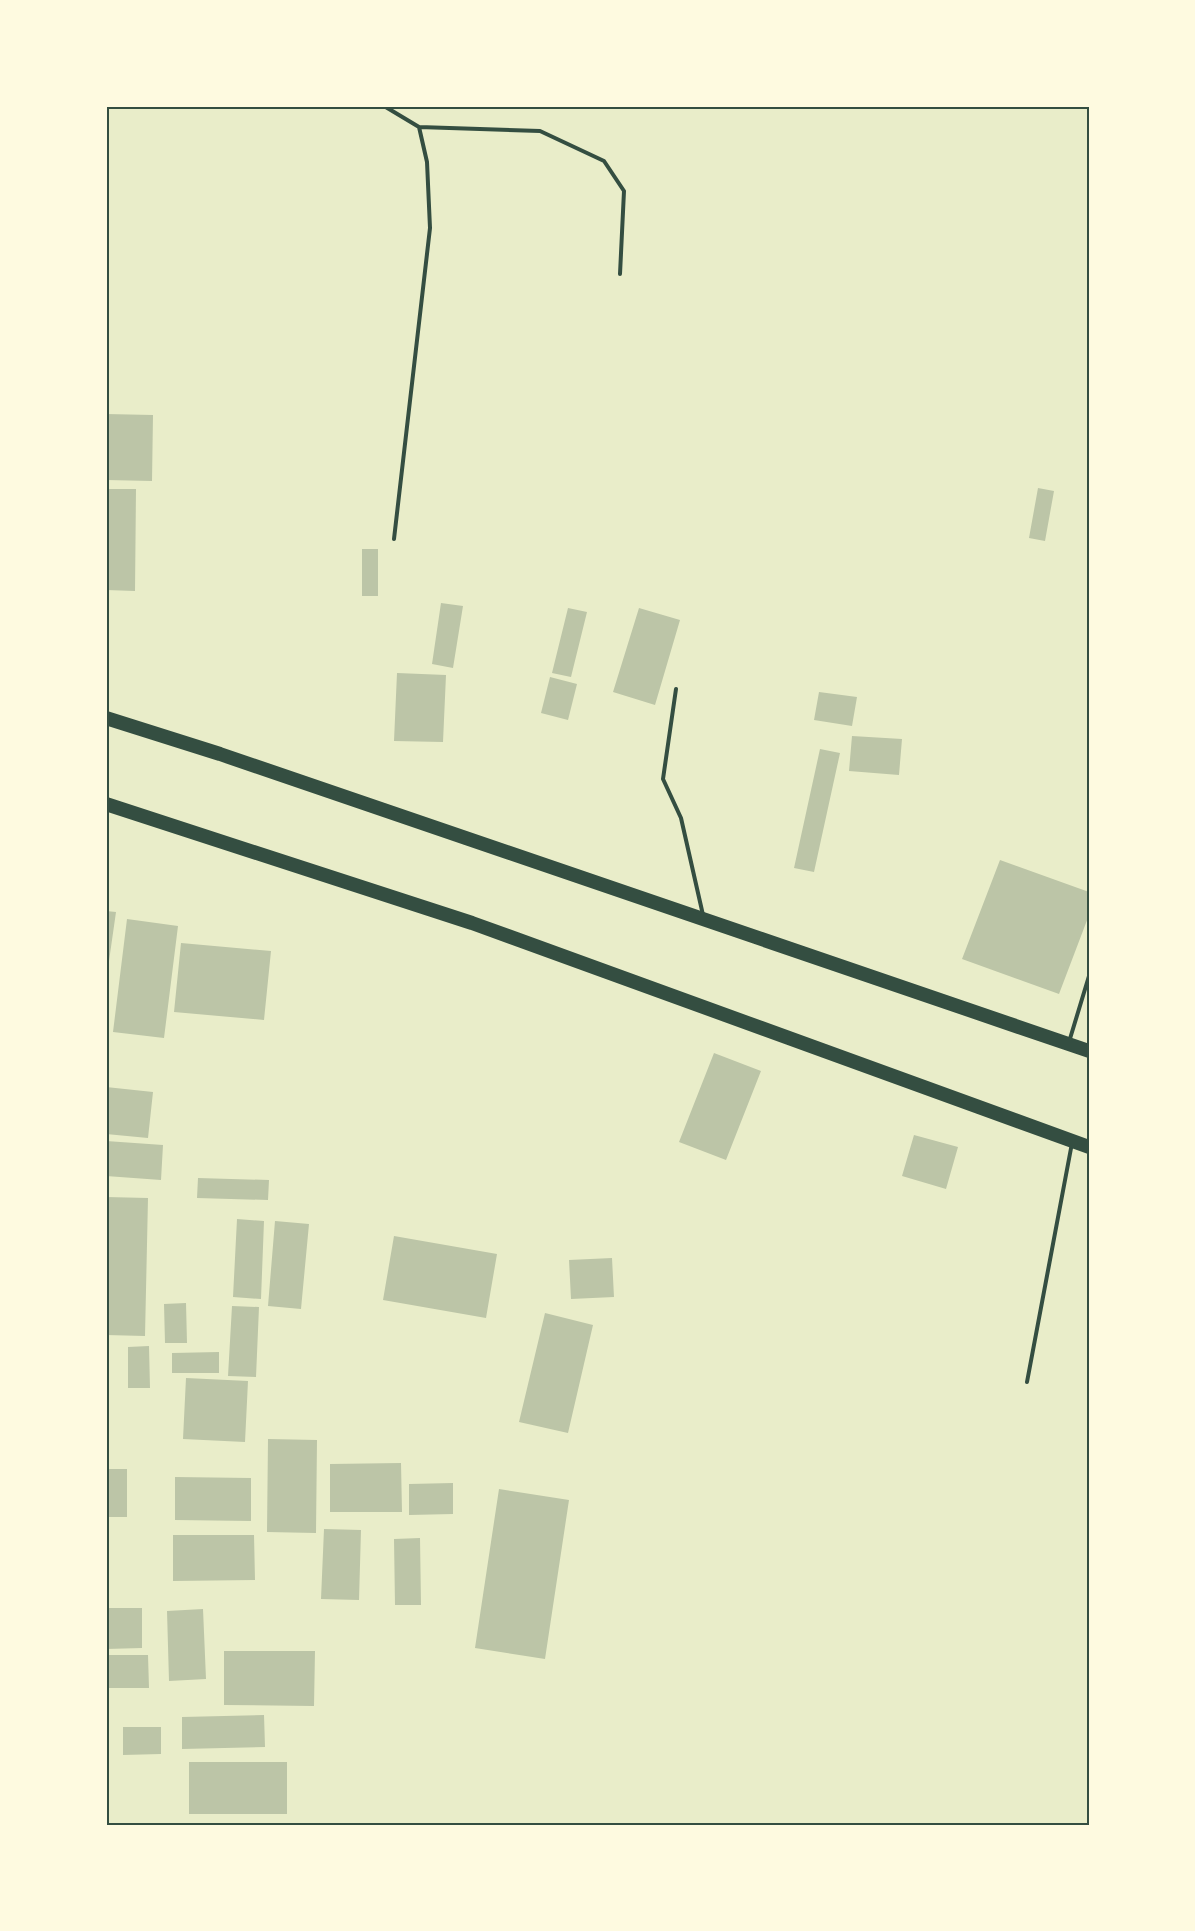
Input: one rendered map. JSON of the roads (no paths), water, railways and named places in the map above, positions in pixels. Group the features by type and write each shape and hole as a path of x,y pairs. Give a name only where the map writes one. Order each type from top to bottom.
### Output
{"highway":[{"path":"106,718 229,757 1089,1051"},
{"path":"106,804 472,923 1089,1147"}],"lane":[{"path":"384,106 419,127 540,131 604,161 624,191 620,274"},
{"path":"394,539 430,228 428,162 419,127"},
{"path":"676,689 663,779 681,818 704,920"},
{"path":"1068,1044 1089,976"},
{"path":"1026,1382 1072,1141"}]}
